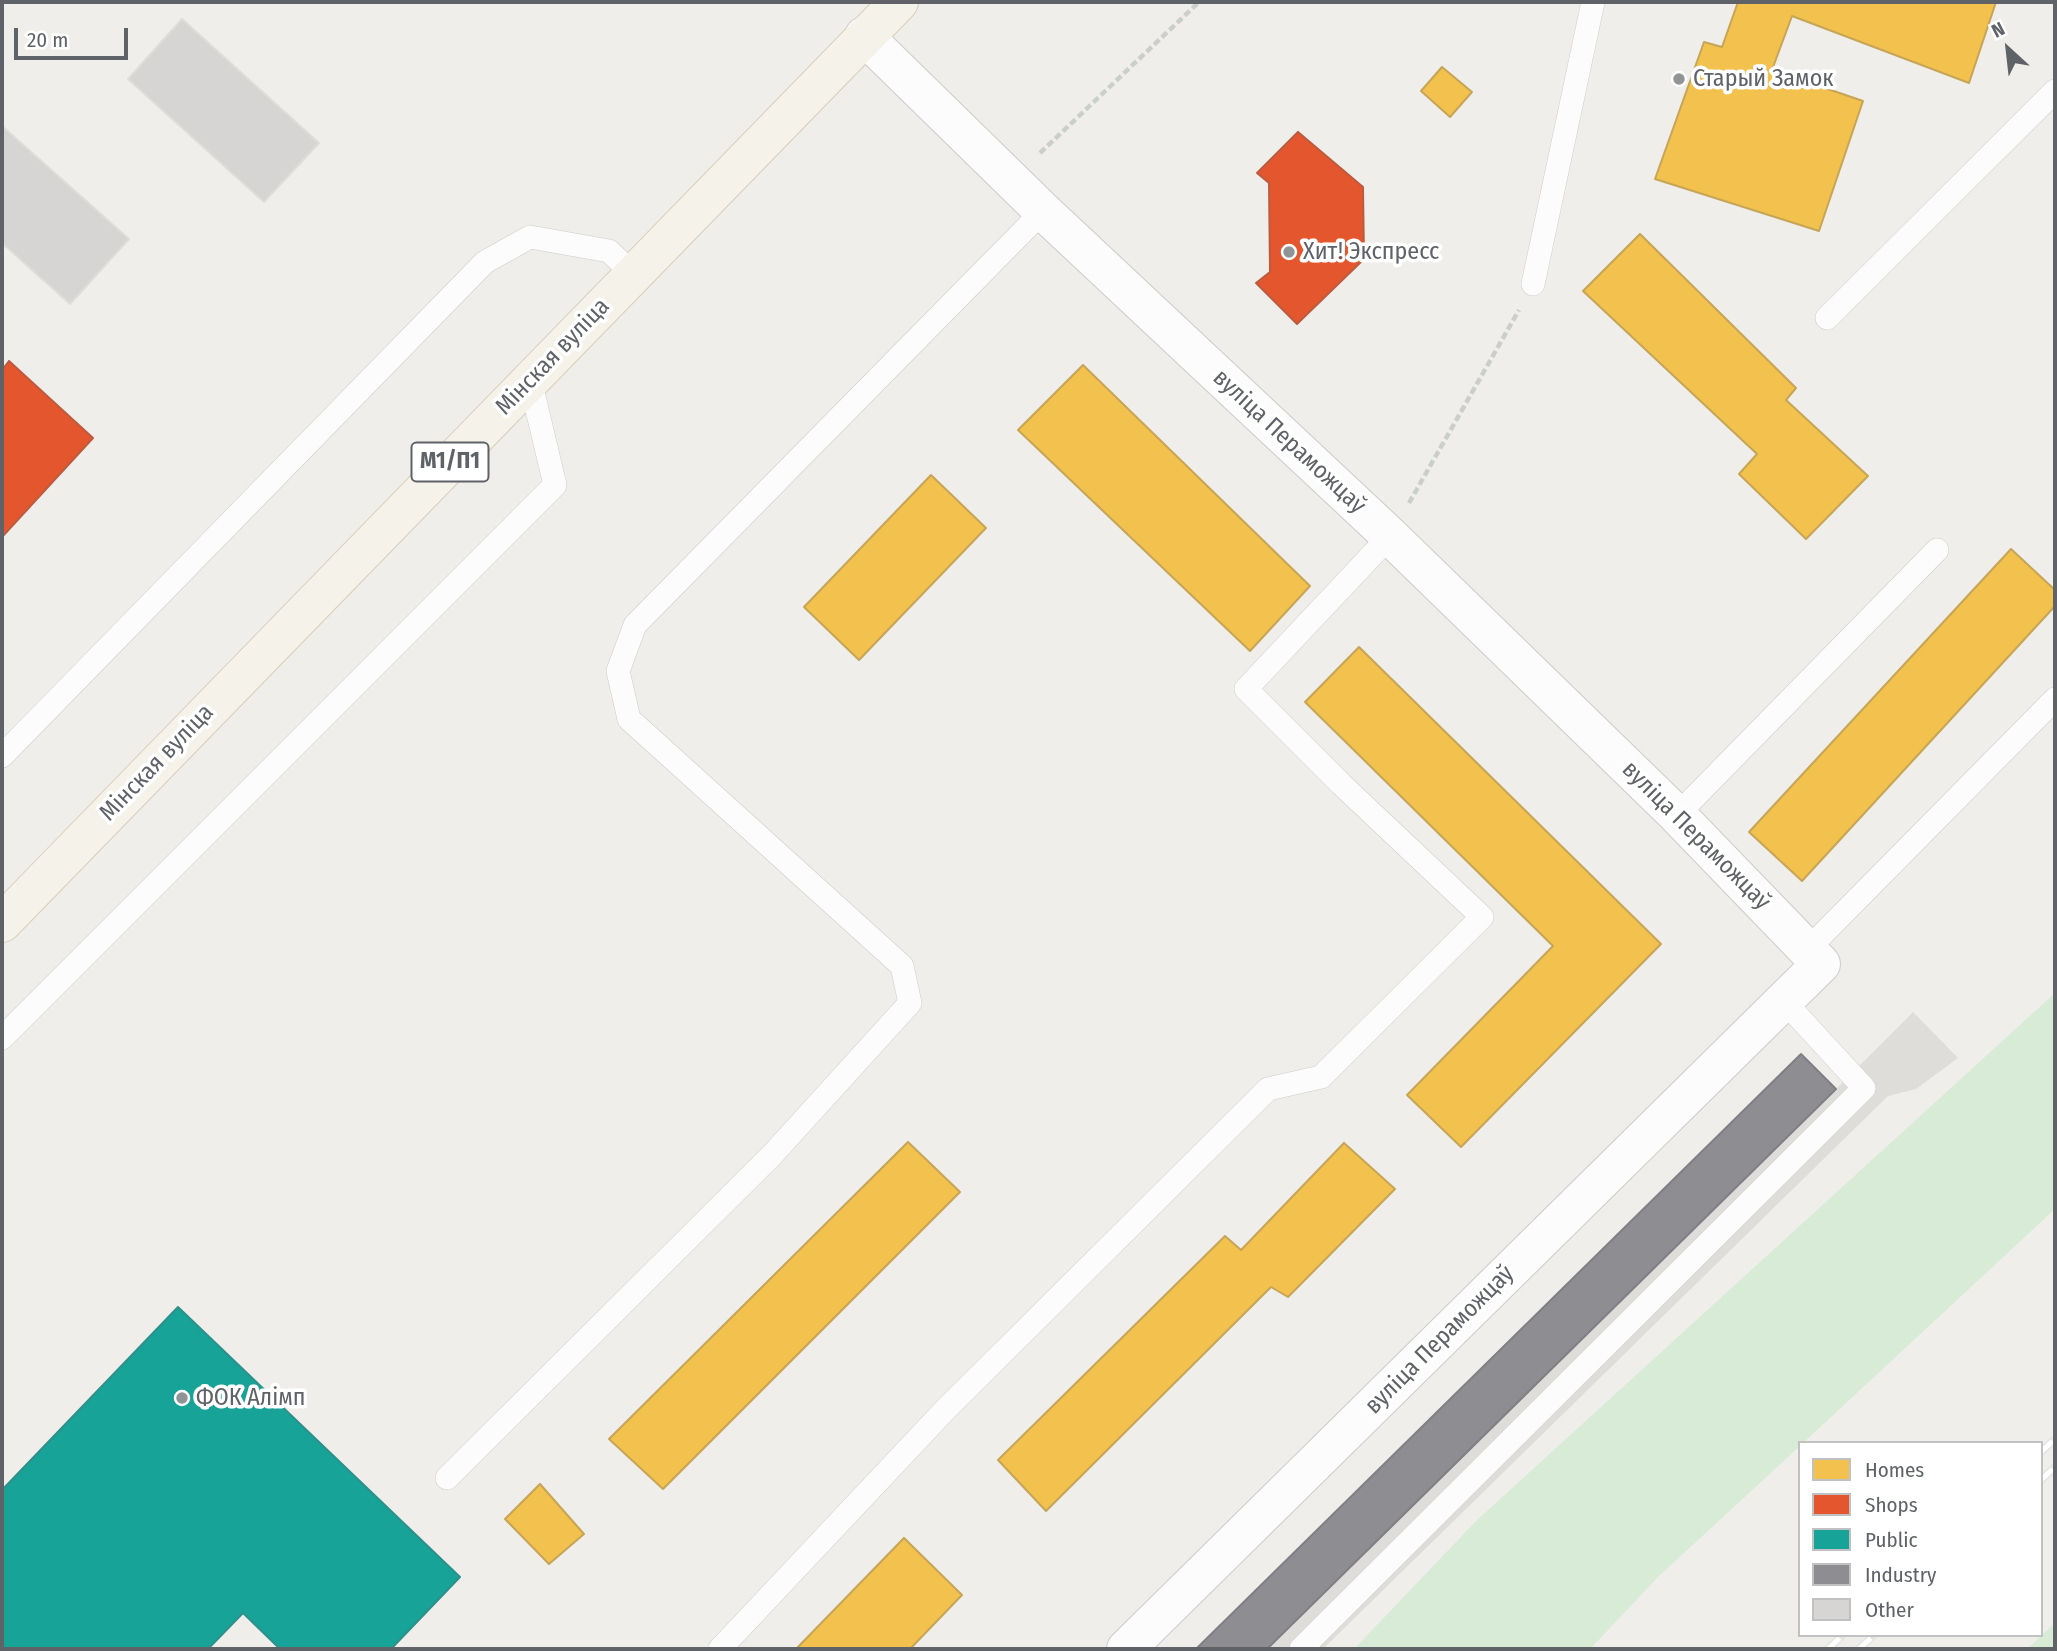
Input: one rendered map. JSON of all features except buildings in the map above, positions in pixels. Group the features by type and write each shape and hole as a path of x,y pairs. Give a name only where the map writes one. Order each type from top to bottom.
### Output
{"main road":[{"name":"Мінская вуліца","path":"2,922 899,2"}],"street":[{"name":"вуліца Пераможцаў","path":"864,36 1043,211 1390,536 1677,815 1821,964 1126,1649"}],"lane":[{"path":"1533,285 1593,2"},
{"path":"1827,318 2055,91"},
{"path":"447,1478 772,1155 910,1003 902,966 629,719 618,671 635,625 1043,211"},
{"path":"2,756 485,262 530,237 609,251 633,274"},
{"path":"2,1038 555,485 530,380"},
{"path":"720,1649 944,1411 1268,1089 1321,1077 1482,917 1341,784 1246,689 1390,536"},
{"path":"1677,815 1937,550"},
{"path":"1807,950 2055,699"},
{"path":"1301,1649 1864,1088 1784,1001"}],"path":[{"path":"1011,180 1199,2"},
{"path":"1390,536 1533,285"}],"shaded area":[{"path":"1913,1012 1958,1058 1916,1089 1888,1096 1323,1649 1197,1649 1801,1054 1836,1089"}],"green space":[{"path":"2055,993 2055,1209 1805,1441 1798,1441 1798,1448 1658,1577 1590,1649 1354,1649 1476,1521"},
{"path":"2055,1623 2055,1649 2027,1649 2043,1637"}],"railway":[{"path":"2043,1450 2055,1439"},
{"path":"2043,1478 2055,1467"},
{"path":"1828,1649 1841,1637"},
{"path":"1859,1649 1872,1637"}],"place":[{"name":"Старый Замок","path":"1679,79"},
{"name":"Хит! Экспресс","path":"1289,252"},
{"name":"ФОК Алімп","path":"182,1398"}]}
